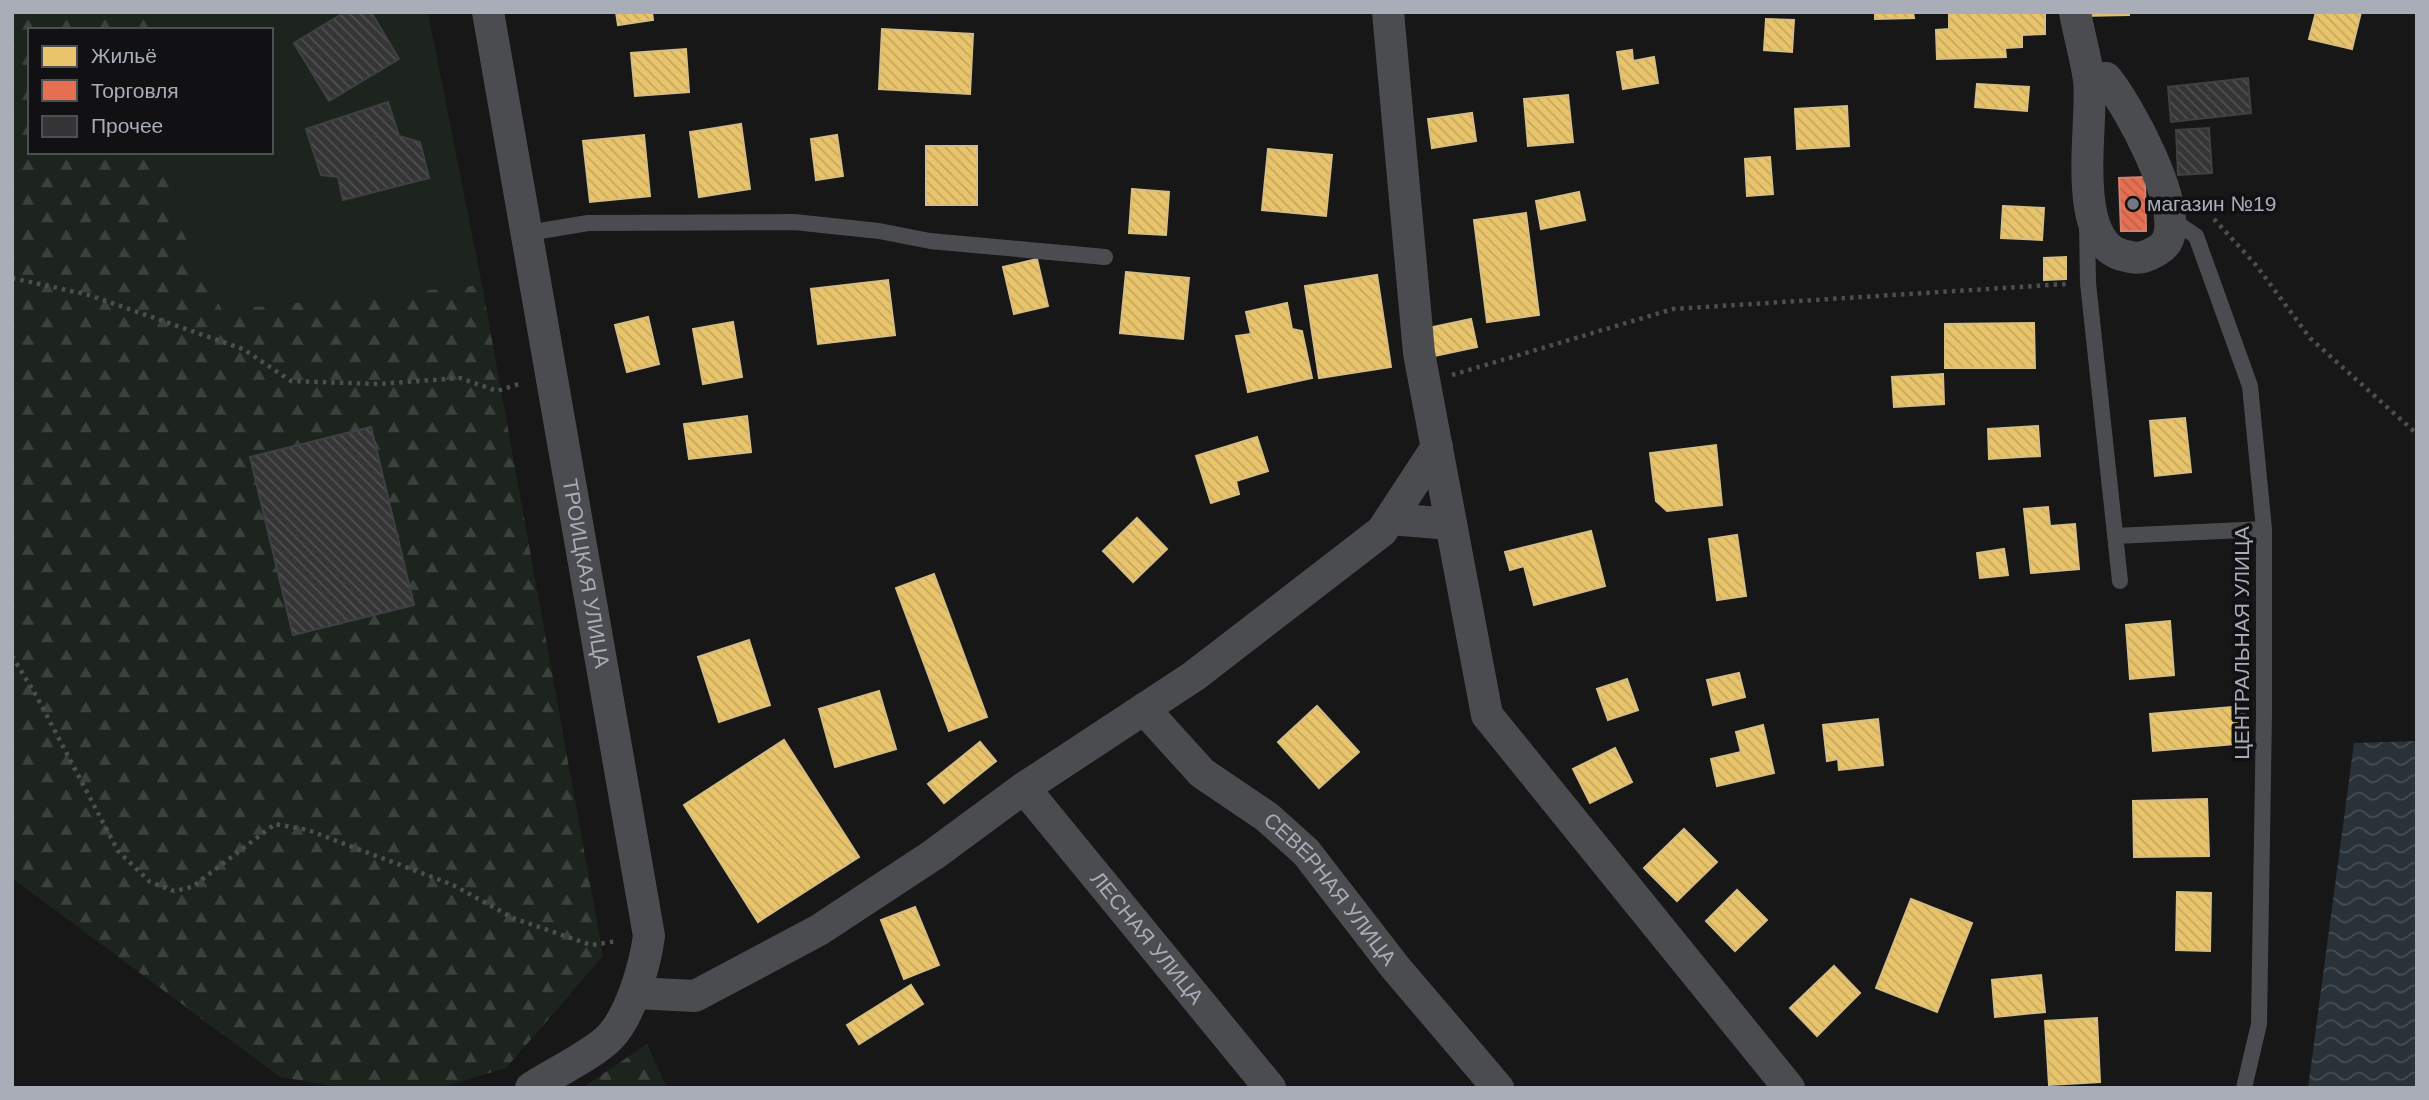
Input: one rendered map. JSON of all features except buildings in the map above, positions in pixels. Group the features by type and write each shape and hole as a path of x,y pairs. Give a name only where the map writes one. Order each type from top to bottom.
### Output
{"street":[{"name":"ТРОИЦКАЯ УЛИЦА","path":"488,12 649,936 645,962 635,993 610,1037 531,1088"},
{"path":"1388,12 1424,383 1487,715 1789,1088"},
{"path":"2075,12 2089,80 2087,197 2100,236 2115,253 2136,259 2154,254 2167,241 2171,219 2160,183 2123,99 2106,78 2089,80"},
{"path":"635,993 695,996 819,930 933,855 1024,788 1194,676 1382,531 1437,447"},
{"path":"1390,519 1451,524"},
{"name":"СЕВЕРНАЯ УЛИЦА","path":"1144,709 1202,773 1267,817 1306,852 1395,967 1499,1088"},
{"name":"ЛЕСНАЯ УЛИЦА","path":"1024,788 1270,1088"}],"lane":[{"path":"2087,197 2088,283 2120,581"},
{"name":"ЦЕНТРАЛЬНАЯ УЛИЦА","path":"2171,219 2196,236 2250,386 2263,529 2264,714 2259,1024 2244,1088"},
{"path":"528,233 588,223 794,222 879,231 930,241 1105,257"},
{"path":"2115,536 2263,529"}],"path":[{"path":"2204,210 2256,265 2310,338 2417,434"},
{"path":"12,278 89,295 243,349 291,381 378,384 460,378 497,391 532,379 553,377"},
{"path":"1424,383 1673,309 2088,283"},
{"path":"12,656 37,697 118,851 150,882 174,891 192,887 275,824 308,830 453,886 513,918 591,945 649,936"}],"green space":[{"path":"12,12 164,12 165,28 28,28 28,154 173,154 178,223 222,310 482,285 603,956 506,1068 439,1088 346,1088 280,1077 12,878"},
{"path":"164,12 428,12 482,285 222,310 178,223 173,154 273,154 273,28 165,28"},
{"path":"647,1044 667,1088 582,1088"}],"water":[{"path":"2417,741 2417,1088 2308,1088 2354,743"}],"place":[{"name":"магазин №19","path":"2133,204"}]}
